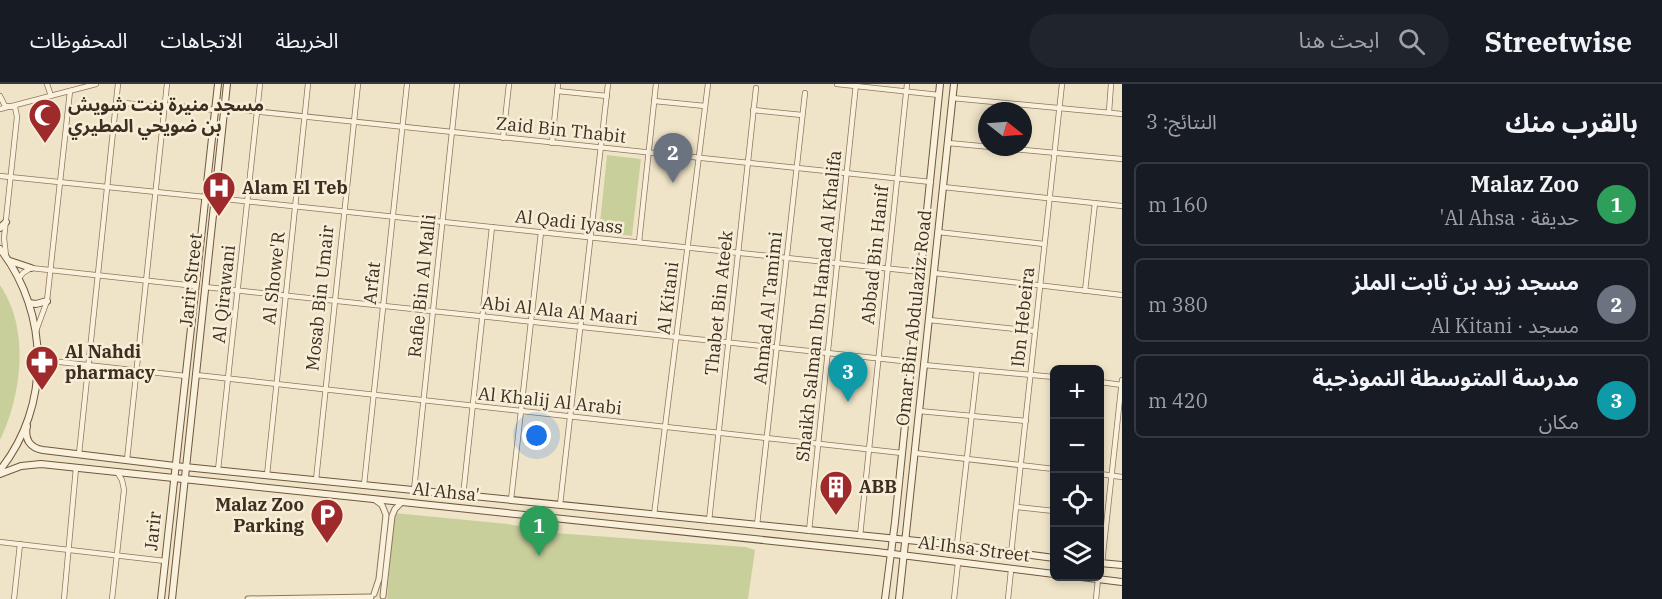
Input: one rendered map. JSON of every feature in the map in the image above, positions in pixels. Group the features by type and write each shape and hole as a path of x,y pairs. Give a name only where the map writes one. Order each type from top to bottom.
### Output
{"main road":[{"name":"Jarir","path":"160,598 218,84"},
{"name":"Jarir Street","path":"185,480 227,84"},
{"name":"Omar Bin Abdulaziz Road","path":"885,599 940,84"},
{"name":"Omar Bin Abdulaziz Road","path":"899,599 954,84"},
{"path":"0,228 6,222"},
{"path":"0,249 19,278 29,303 36,331 38,369 35,398 26,435 30,444 38,449 51,451 176,466"},
{"path":"8,259 31,268"},
{"path":"29,303 36,304 46,301"},
{"path":"38,354 51,361"},
{"path":"0,472 27,426"},
{"path":"177,452 178,458 182,461 185,460 187,454"},
{"name":"Al Ahsa'","path":"0,472 34,464 890,554"},
{"path":"158,477 166,475 169,471 168,467 160,464"},
{"name":"Al Ahsa'","path":"176,466 906,542"},
{"path":"201,481 195,478 194,474 196,470 202,468"},
{"name":"Jarir","path":"172,599 185,480"},
{"path":"173,491 175,484 178,483 182,485 184,492"},
{"path":"895,522 899,534 903,534 907,527"},
{"path":"876,552 884,548 884,541 880,538"},
{"name":"Al Ihsa Street","path":"906,542 957,545 1050,558"},
{"path":"914,557 910,554 909,547 917,542"},
{"name":"Al Ihsa Street","path":"890,554 1050,574"},
{"path":"889,565 893,559 898,559 902,570"},
{"path":"1104,563 1122,565"},
{"path":"1104,580 1122,582"}],"street":[{"path":"47,84 51,96"},
{"path":"0,109 96,84"},
{"path":"79,454 118,84"},
{"path":"127,460 167,84"},
{"name":"Al Qirawani","path":"218,470 260,84"},
{"name":"Al Showe'R","path":"267,475 308,84"},
{"name":"Mosab Bin Umair","path":"316,480 358,84"},
{"name":"Arfat","path":"364,485 407,84"},
{"name":"Rafie Bin Al Malli","path":"414,490 457,84"},
{"path":"503,138 509,84"},
{"path":"552,143 558,84"},
{"path":"561,505 608,84"},
{"path":"639,242 656,84"},
{"name":"Al Kitani","path":"654,515 708,84"},
{"path":"837,84 939,95"},
{"name":"Abbad Bin Hanif","path":"860,536 907,84"},
{"name":"Ibn Hebeira","path":"1011,554 1062,84"},
{"path":"1109,112 1111,84"},
{"name":"Shaikh Salman Ibn Hamad Al Khalifa","path":"809,531 856,85"},
{"name":"Thabet Bin Ateek","path":"709,521 756,88"},
{"path":"36,331 46,301 70,91"},
{"path":"557,91 607,96"},
{"name":"Ahmad Al Tamimi","path":"758,525 805,93"},
{"path":"0,96 5,106 15,107 17,117 4,238 8,259"},
{"path":"952,98 1122,114"},
{"path":"654,101 705,106"},
{"path":"117,102 165,108 169,105 215,110"},
{"name":"Zaid Bin Thabit","path":"224,108 931,182"},
{"path":"753,110 802,115"},
{"path":"948,143 1122,159"},
{"path":"0,176 205,197"},
{"path":"943,187 1049,196 1122,206"},
{"name":"Al Qadi Iyass","path":"214,198 921,272"},
{"path":"1085,291 1095,203"},
{"path":"463,496 492,227"},
{"path":"511,500 541,232"},
{"path":"938,232 1044,244"},
{"path":"19,278 22,273 31,268 196,286"},
{"path":"934,273 1122,295"},
{"name":"Abi Al Ala Al Maari","path":"205,287 912,362"},
{"path":"929,320 1035,331"},
{"path":"38,369 51,361 186,376"},
{"path":"924,365 1050,376"},
{"path":"957,545 977,370"},
{"name":"Al Khalij Al Arabi","path":"196,375 902,453"},
{"path":"1104,535 1119,431 1122,380"},
{"path":"1104,383 1122,385"},
{"path":"919,411 1026,422"},
{"path":"915,453 1050,468"},
{"path":"64,599 76,468"},
{"path":"112,599 124,490 117,472"},
{"path":"1104,475 1122,477"},
{"path":"248,599 371,597 380,594 384,597 389,515 382,505 374,500"},
{"path":"371,597 379,579 389,515 402,502"},
{"path":"1017,507 1050,511"},
{"path":"0,542 165,561"},
{"path":"14,599 20,544"},
{"path":"954,599 958,563"},
{"path":"1008,599 1011,570"},
{"path":"1096,599 1098,581"}],"green space":[{"path":"607,155 641,159 632,236 599,232"},
{"path":"0,285 10,302 16,321 20,362 14,403 0,440"},
{"path":"394,513 508,524 524,527 527,531 746,547 755,550 748,599 387,599"}],"place":[{"name":"مسجد منيرة بنت شويش بن ضويحي المطيري","path":"45,144"},
{"name":"مسجد زيد بن ثابت الملز","path":"673,183"},
{"name":"Alam El Teb","path":"219,217"},
{"name":"Al Nahdi pharmacy","path":"42,391"},
{"name":"مدرسة المتوسطة النموذجية","path":"848,402"},
{"name":"ABB","path":"836,516"},
{"name":"Malaz Zoo Parking","path":"327,544"},
{"name":"Malaz Zoo","path":"539,556"}]}
